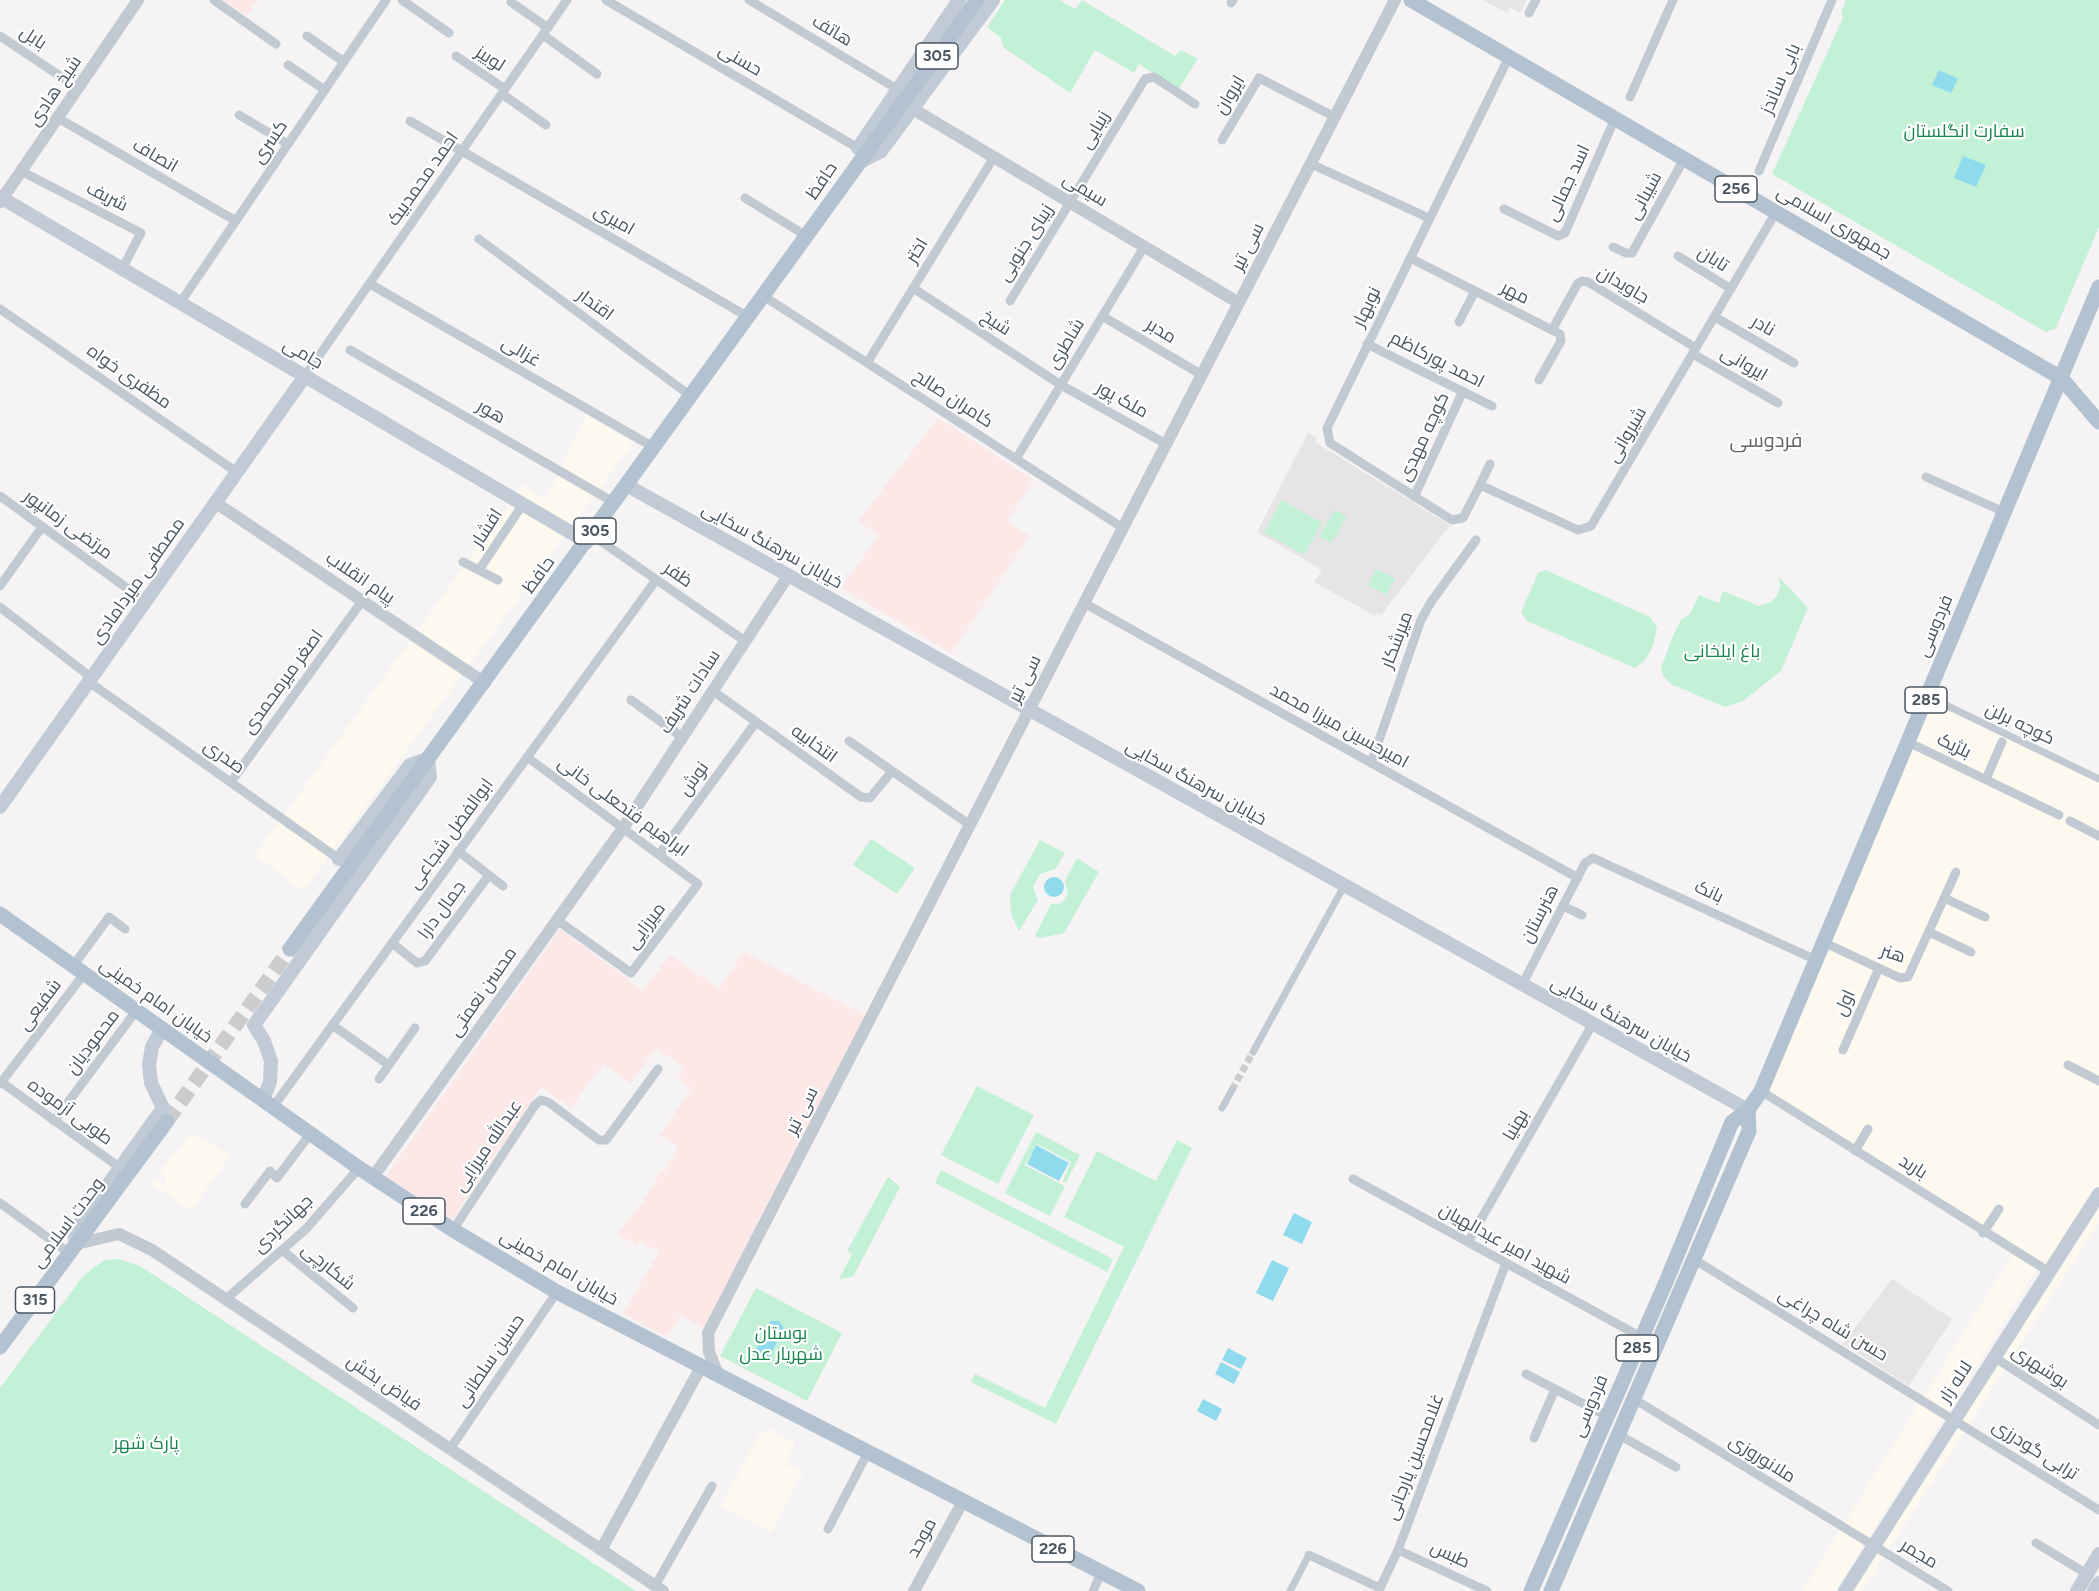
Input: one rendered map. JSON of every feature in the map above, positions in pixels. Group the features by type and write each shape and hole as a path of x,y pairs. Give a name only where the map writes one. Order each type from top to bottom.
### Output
{"main road":[{"name":"حافظ","path":"290,950 808,237 861,155 897,89 959,0"},
{"name":"حافظ","path":"861,155 897,112 977,0"},
{"name":"حافظ","path":"861,155 881,151 993,0"},
{"name":"جمهوری اسلامی","path":"1411,0 2061,378 2099,423"},
{"name":"جامی","path":"1,199 523,504 590,539"},
{"name":"فردوسی","path":"1531,1591 1666,1282 1732,1122 1748,1110 1761,1091 2099,287"},
{"name":"مصطفی میردامادی","path":"0,807 305,376"},
{"name":"خیابان سرهنگ سخایی","path":"628,486 1748,1110"},
{"path":"339,859 410,765 428,759"},
{"name":"305","path":"268,1104 271,1061 264,1041 254,1025 430,777 428,759"},
{"name":"خیابان امام خمینی","path":"0,914 359,1168 453,1230 557,1292 867,1454 1138,1591"},
{"path":"162,1029 152,1047 149,1064 151,1083 165,1114"},
{"name":"فردوسی","path":"1551,1591 1659,1346 1749,1131 1748,1110"},
{"name":"315","path":"73,1249 74,1232 119,1167 165,1114"},
{"name":"وحدت اسلامی","path":"1,1344 73,1249 165,1114"},
{"name":"لاله زار","path":"1845,1591 2048,1271 2098,1198"},
{"path":"1678,1252 1695,1260"},
{"path":"1666,1282 1682,1291"},
{"path":"1641,1337 1659,1346"},
{"path":"2078,1591 2099,1554"},
{"path":"2094,1591 2099,1583"}],"street":[{"name":"شیخ هادی","path":"1,199 138,0"},
{"path":"214,0 276,44"},
{"path":"402,0 448,33"},
{"name":"احمد محمدبیک","path":"305,376 567,0"},
{"name":"حسنی","path":"606,0 861,155"},
{"name":"هاتف","path":"749,0 897,89"},
{"name":"سی تیر","path":"719,1377 710,1352 708,1333 1395,0"},
{"path":"1529,13 1536,0"},
{"path":"1630,97 1673,0"},
{"name":"بابی ساندز","path":"1759,171 1832,0"},
{"name":"کسری","path":"180,303 384,1"},
{"path":"511,2 597,74"},
{"name":"بابل","path":"0,36 78,88"},
{"path":"307,36 344,62"},
{"name":"لوییز","path":"456,56 546,125"},
{"name":"نوبهار","path":"1480,485 1463,518 1452,520 1328,440 1330,422 1509,57"},
{"path":"288,65 325,90"},
{"name":"زیبایی","path":"1070,202 1145,79 1154,77 1195,104"},
{"name":"ایروان","path":"1222,140 1259,78 1335,117"},
{"name":"سیمی","path":"913,109 1239,303"},
{"path":"239,115 288,144"},
{"name":"انصاف","path":"58,118 236,221"},
{"name":"اسد جمالی","path":"1504,209 1558,236 1565,233 1615,118"},
{"name":"امیری","path":"410,121 750,318"},
{"name":"اختر","path":"867,363 994,157"},
{"name":"شیبانی","path":"1613,247 1629,254 1634,250 1684,159"},
{"path":"1311,164 1429,218"},
{"name":"شریف","path":"21,171 141,233 122,269"},
{"path":"745,198 808,237"},
{"name":"زیبای جنوبی","path":"1010,301 1070,202"},
{"name":"شیروانی","path":"1480,485 1578,530 1586,529 1594,523 1776,212"},
{"name":"اقتدار","path":"479,239 692,397"},
{"name":"شاطری","path":"1016,459 1144,247"},
{"name":"تابان","path":"1678,256 1731,289"},
{"name":"مهر","path":"1410,258 1552,330"},
{"name":"جاویدان","path":"1552,330 1578,283 1582,281 1588,282 1695,351"},
{"name":"غزالی","path":"369,284 655,448"},
{"name":"شیخ","path":"913,288 1061,385"},
{"path":"1459,322 1475,291"},
{"name":"کامران صالح","path":"765,297 1123,528"},
{"name":"مظفری خواه","path":"0,309 238,473"},
{"name":"مدبر","path":"1102,316 1202,375"},
{"name":"نادر","path":"1715,317 1794,363"},
{"path":"1539,380 1561,341 1560,334 1552,330"},
{"name":"احمد پورکاظم","path":"1367,344 1492,406"},
{"name":"هور","path":"350,350 615,503"},
{"name":"ایروانی","path":"1695,351 1778,403"},
{"name":"ملک پور","path":"1061,385 1166,444"},
{"name":"کوچه مهدی","path":"1414,497 1463,392"},
{"path":"1480,485 1490,464"},
{"path":"1926,477 2004,512"},
{"name":"مرتضی زمانپور","path":"0,496 146,602"},
{"name":"پیام انقلاب","path":"216,503 485,683"},
{"name":"افشار","path":"479,570 523,504"},
{"path":"0,586 42,527"},
{"name":"ظفر","path":"590,539 656,580 745,641"},
{"name":"میرشکار","path":"1371,762 1421,620 1431,602 1476,540"},
{"name":"افشار","path":"464,562 498,580"},
{"name":"سادات شریف","path":"623,828 788,576"},
{"name":"ابوالفضل شجاعی","path":"268,1104 332,1025 656,580"},
{"name":"اصغر میرمحمدی","path":"231,782 362,601"},
{"name":"امیرحسین میرزا محمد","path":"1084,603 1578,878"},
{"name":"صدری","path":"0,607 90,680 339,859"},
{"name":"انتخابیه","path":"712,691 861,797 870,798 892,771"},
{"name":"کوچه برلن","path":"1927,696 2099,779"},
{"path":"631,700 682,737"},
{"name":"نوش","path":"659,855 756,722"},
{"path":"849,741 970,825"},
{"name":"بلژیک","path":"1908,742 1986,779 1994,787 2059,815"},
{"name":"بلژیک","path":"1986,779 2002,742"},
{"name":"ابراهیم فتحعلی خانی","path":"527,757 698,884"},
{"path":"2070,821 2099,836"},
{"name":"محسن نعمتی","path":"373,1177 623,828"},
{"path":"458,852 503,886"},
{"name":"بانک","path":"1588,859 1598,858 1816,960"},
{"name":"هنرستان","path":"1522,986 1588,859"},
{"name":"هنر","path":"1823,942 1900,978 1908,976 1956,872"},
{"name":"جمال دارا","path":"392,943 417,963 425,961 489,875"},
{"name":"میرزایی","path":"557,920 631,973 698,884"},
{"path":"1253,1052 1344,886"},
{"path":"1944,898 1985,917"},
{"path":"1563,906 1582,915"},
{"name":"شفیعی","path":"1,1083 79,970 109,917 125,929"},
{"name":"هنر","path":"1929,932 1971,952"},
{"name":"اول","path":"1843,1050 1879,968"},
{"name":"محمودیان","path":"54,1121 136,1011"},
{"path":"332,1025 389,1065"},
{"name":"بهنیا","path":"1468,1242 1592,1025"},
{"path":"379,1079 415,1028"},
{"path":"2068,1065 2099,1081"},
{"name":"عبدالله میرزایی","path":"453,1230 535,1105 541,1101 548,1102 599,1140 606,1140 658,1070"},
{"name":"طوبی آزموده","path":"1,1083 119,1167"},
{"path":"1222,1108 1232,1090"},
{"name":"باربد","path":"1761,1091 1983,1233 2048,1271"},
{"path":"1856,1151 1868,1129"},
{"path":"245,1204 270,1171 277,1178 310,1134"},
{"name":"جهانگردی","path":"226,1299 306,1229 359,1168"},
{"name":"شهید امیر عبدالهیان","path":"1353,1179 1641,1337"},
{"path":"0,1203 73,1249"},
{"path":"1983,1233 1999,1209"},
{"name":"فیاض بخش","path":"73,1249 119,1234 128,1236 659,1588"},
{"name":"شکارچی","path":"282,1250 353,1308"},
{"name":"حسن شاه چراغی","path":"1695,1260 1954,1418"},
{"name":"غلامحسین یارجانی","path":"1309,1555 1380,1588 1398,1550 1506,1263"},
{"name":"حسین سلطانی","path":"450,1449 557,1292"},
{"name":"بوشهری","path":"1994,1357 2099,1425"},
{"path":"601,1550 701,1368"},
{"path":"1526,1374 1607,1416"},
{"path":"1534,1438 1555,1389"},
{"name":"ملانوروزی","path":"1634,1400 1873,1546"},
{"name":"ترابی گودرزی","path":"1954,1418 2099,1510"},
{"path":"1618,1435 1676,1467"},
{"path":"828,1528 867,1454"},
{"path":"659,1588 712,1486"},
{"path":"922,1591 965,1504"},
{"name":"موحد","path":"914,1591 965,1504"},
{"path":"2036,1543 2087,1574"},
{"name":"مجمر","path":"1873,1546 1948,1591"},
{"name":"طبس","path":"1398,1550 1487,1591"},
{"path":"1290,1591 1309,1555"},
{"path":"1092,1591 1101,1573"}],"shaded area":[{"path":"224,0 258,0 246,16"},
{"path":"1483,0 1527,0 1520,13 1510,7 1507,13"},
{"path":"586,414 633,443 303,891 255,855 523,485 546,499"},
{"path":"938,418 1034,480 1007,521 1029,536 951,653 841,588 879,535 858,521"},
{"path":"1308,433 1317,438 1315,442 1450,525 1381,615 1377,613 1375,616 1314,582 1322,570 1257,532"},
{"path":"1927,696 2099,779 2099,1191 2048,1271 2039,1266 1835,1591 1802,1591 2015,1250 1761,1091"},
{"path":"560,929 643,990 670,955 719,989 744,952 870,1018 704,1328 680,1315 667,1337 623,1314 659,1252 639,1240 636,1245 617,1234 643,1202 662,1170 665,1172 678,1146 660,1136 691,1088 678,1079 685,1068 656,1048 631,1083 603,1064 571,1108 541,1087 451,1222 384,1179"},
{"path":"191,1133 206,1140 229,1157 191,1211 152,1184 155,1180 164,1184 167,1179 159,1173"},
{"path":"2094,1209 2099,1212 2099,1222 1862,1591 1850,1591"},
{"path":"1892,1279 1952,1319 1909,1386 1843,1344"},
{"path":"1603,1375 1611,1378 1599,1405 1592,1401"},
{"path":"769,1429 795,1443 786,1464 803,1473 771,1532 721,1506 761,1432"}],"green space":[{"path":"1005,0 1060,0 1075,9 1082,0 1175,56 1181,50 1198,59 1178,90 1139,64 1134,73 1095,50 1070,93 1003,47 1001,38 987,27"},
{"name":"سفارت انگلستان","path":"1846,0 2099,0 2099,227 2056,328 2046,332 1772,174 1843,18 1841,13"},
{"path":"1282,500 1322,523 1304,555 1264,532"},
{"path":"1335,510 1347,517 1331,543 1319,536"},
{"path":"1376,569 1395,578 1386,595 1368,585"},
{"path":"1546,570 1650,617 1657,627 1653,646 1645,660 1635,668 1527,621 1521,612 1538,573"},
{"name":"باغ ایلخانی","path":"1779,577 1808,608 1781,671 1743,701 1725,707 1671,684 1663,676 1661,668 1673,636 1681,620 1690,614 1699,595 1719,603 1723,591 1759,606 1771,602 1777,596 1780,587"},
{"path":"871,839 915,868 897,894 853,865"},
{"path":"1040,840 1065,853 1055,869 1040,874 1033,887 1038,900 1019,931 1011,914 1010,895"},
{"path":"1077,858 1099,872 1064,933 1041,938 1035,936 1051,904 1064,901 1068,894 1065,881"},
{"path":"977,1086 1034,1115 998,1184 941,1155"},
{"path":"1036,1132 1080,1155 1066,1183 1063,1181 1071,1162 1037,1144 1025,1165 1065,1186 1050,1216 1005,1193"},
{"path":"1177,1140 1192,1148 1056,1424 971,1382 975,1374 1045,1408 1124,1247 1064,1217 1097,1151 1156,1181"},
{"path":"941,1170 1113,1259 1107,1272 935,1183"},
{"path":"888,1177 900,1187 853,1277 839,1279 852,1254 847,1251"},
{"name":"پارک شهر","path":"119,1259 140,1266 636,1591 0,1591 0,1388 83,1276 104,1260"},
{"name":"بوستان شهریار عدل","path":"756,1288 842,1333 807,1401 720,1356"}],"water":[{"path":"1939,70 1958,79 1951,93 1932,85"},
{"path":"1963,156 1986,165 1976,187 1954,178"},
{"path":"1054,877 1061,880 1064,887 1061,894 1054,897 1047,894 1044,887 1047,880"},
{"path":"1036,1145 1069,1163 1059,1181 1027,1164"},
{"path":"1294,1213 1312,1222 1302,1244 1283,1235"},
{"path":"1272,1260 1289,1268 1273,1301 1256,1293"},
{"path":"770,1321 779,1321 784,1328 768,1360 760,1359 754,1353"},
{"path":"1228,1348 1247,1358 1241,1369 1222,1360"},
{"path":"1221,1362 1240,1372 1234,1384 1215,1374"},
{"path":"1203,1399 1222,1409 1216,1421 1197,1411"}],"tunnel":[{"path":"167,1121 290,949"},
{"path":"1232,1090 1253,1052"}],"district":[{"name":"فردوسی","path":"1766,441"}]}
